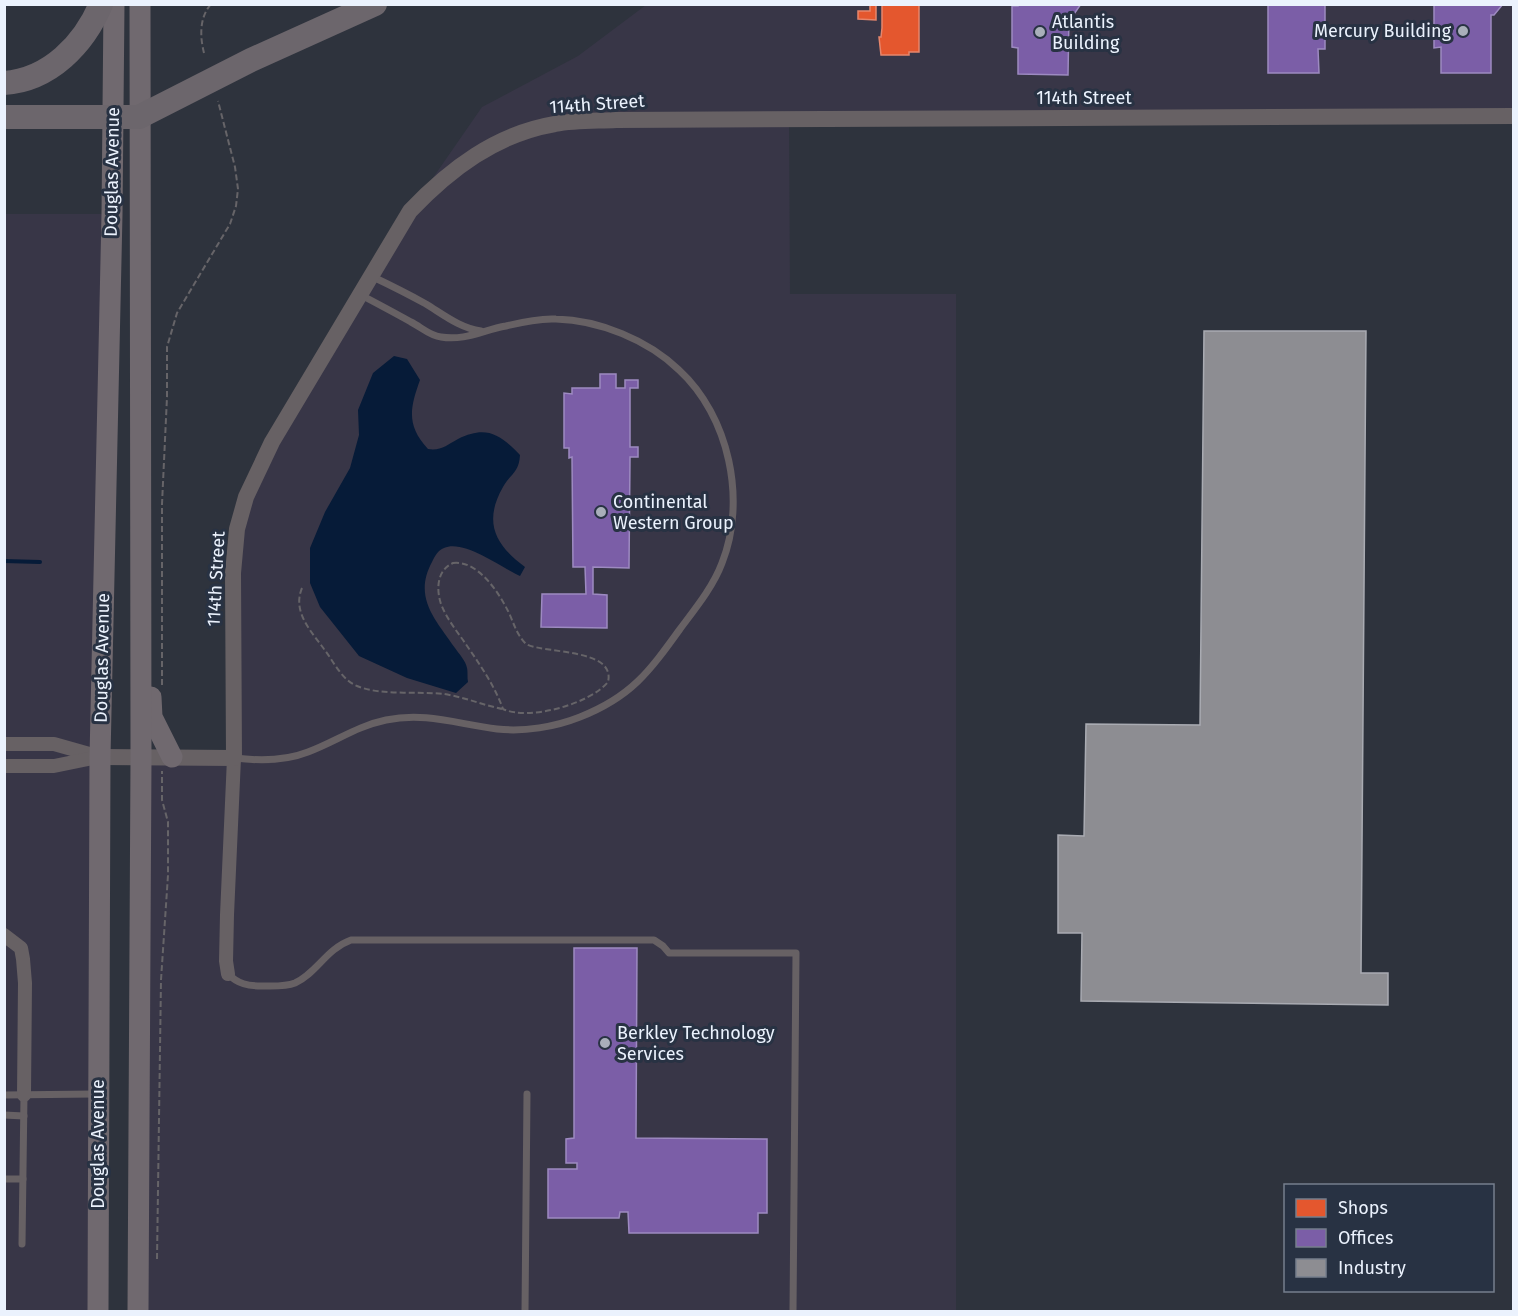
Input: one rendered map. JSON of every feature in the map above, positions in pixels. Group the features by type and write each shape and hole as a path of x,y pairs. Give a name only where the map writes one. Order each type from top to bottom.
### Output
{"highway":[{"path":"4,83 26,79 59,62 82,40 101,4"},
{"path":"4,117 139,117 251,60 375,4"}],"main road":[{"name":"Douglas Avenue","path":"98,1311 100,757 114,4"},
{"name":"Douglas Avenue","path":"138,1311 158,757 140,655 140,4"},
{"path":"140,655 151,677 152,717 158,757"}],"street":[{"name":"114th Street","path":"228,974 227,915 234,758 233,606 237,529 246,497 272,442 410,211 432,187 484,149 507,138 554,124 628,119 1514,116"},
{"path":"4,744 54,744 100,757"},
{"path":"4,766 54,766 100,757 234,758"},
{"path":"4,935 21,948 23,959 25,983 24,1095"}],"lane":[{"path":"370,276 425,304 454,322 481,331"},
{"path":"234,758 255,761 306,753 354,730 406,716 432,717 499,729 537,728 580,718 625,694 645,676 713,581 722,564 731,532 732,479 728,459 714,421 688,379 678,368 649,349 620,333 586,323 556,319 527,321 481,331 468,338 436,337 359,294"},
{"path":"228,974 241,984 285,986 303,977 338,945 351,940 654,940 669,953 796,953 794,1311"},
{"path":"4,1095 98,1094"},
{"path":"525,1311 527,1094"},
{"path":"22,1244 24,1095"},
{"path":"4,1115 24,1116"},
{"path":"4,1179 22,1179"}],"path":[{"path":"204,53 201,31 208,9 212,4"},
{"path":"162,687 162,504 167,347 177,313 230,224 236,206 235,167 218,101"},
{"path":"302,588 299,601 300,610 308,630 326,651 339,672 356,685 371,689 456,696 503,709 524,714 572,703 606,685 610,678 609,672 602,663 594,659 526,644 514,629 505,605 483,575 466,564 453,564 443,570 440,576 441,602 447,616 495,689 503,709"},
{"path":"156,1265 159,1241 160,980 168,875 168,822 162,800 158,757"}],"shaded area":[{"path":"646,5 1513,5 1513,116 789,119 790,294 956,294 956,1311 138,1312 141,757 234,757 233,573 246,497 410,211 482,107 578,56"},
{"path":"5,214 112,214 98,1311 5,1312"}],"water":[{"path":"394,356 407,359 420,380 412,416 416,432 428,449 440,448 468,435 485,432 499,437 520,455 516,469 497,500 493,522 495,532 506,550 525,567 520,576 472,551 452,546 438,552 427,575 425,586 429,607 466,665 468,682 456,693 407,678 359,656 320,607 310,583 310,548 325,512 350,468 359,435 358,410 373,373"}],"building: Shops":[{"path":"870,4 876,4 876,20 858,19 858,11 870,11"},
{"path":"882,4 919,4 919,52 909,52 909,55 881,55 879,37 881,37 882,28"}],"building: Offices":[{"name":"Atlantis Building","path":"1018,4 1081,4 1072,17 1069,17 1068,75 1018,74 1018,48 1012,47 1012,6 1018,6"},
{"path":"1268,4 1325,4 1325,49 1318,49 1319,73 1268,73"},
{"name":"Mercury Building","path":"1434,4 1503,4 1494,15 1491,15 1491,73 1441,73 1441,47 1434,48"},
{"name":"Continental Western Group","path":"600,374 616,374 616,388 625,388 625,380 638,380 638,388 630,388 630,447 638,447 638,457 630,457 629,568 593,567 593,594 607,595 607,628 541,627 542,594 586,594 585,567 573,567 572,457 569,458 569,448 564,448 564,393 572,394 572,388 600,388"},
{"name":"Berkley Technology Services","path":"574,948 637,948 636,1138 767,1139 767,1213 758,1213 758,1233 629,1233 628,1212 620,1212 619,1218 548,1218 548,1169 577,1169 577,1163 566,1163 566,1139 574,1138"}],"building: Industry":[{"path":"1204,331 1366,331 1361,973 1388,973 1388,1005 1081,1001 1082,933 1058,933 1058,835 1084,836 1086,724 1200,725"}],"waterway":[{"path":"4,561 40,562"}],"place":[{"name":"Mercury Building","path":"1463,31"},
{"name":"Atlantis Building","path":"1040,32"},
{"name":"Continental Western Group","path":"601,512"},
{"name":"Berkley Technology Services","path":"605,1043"}]}
